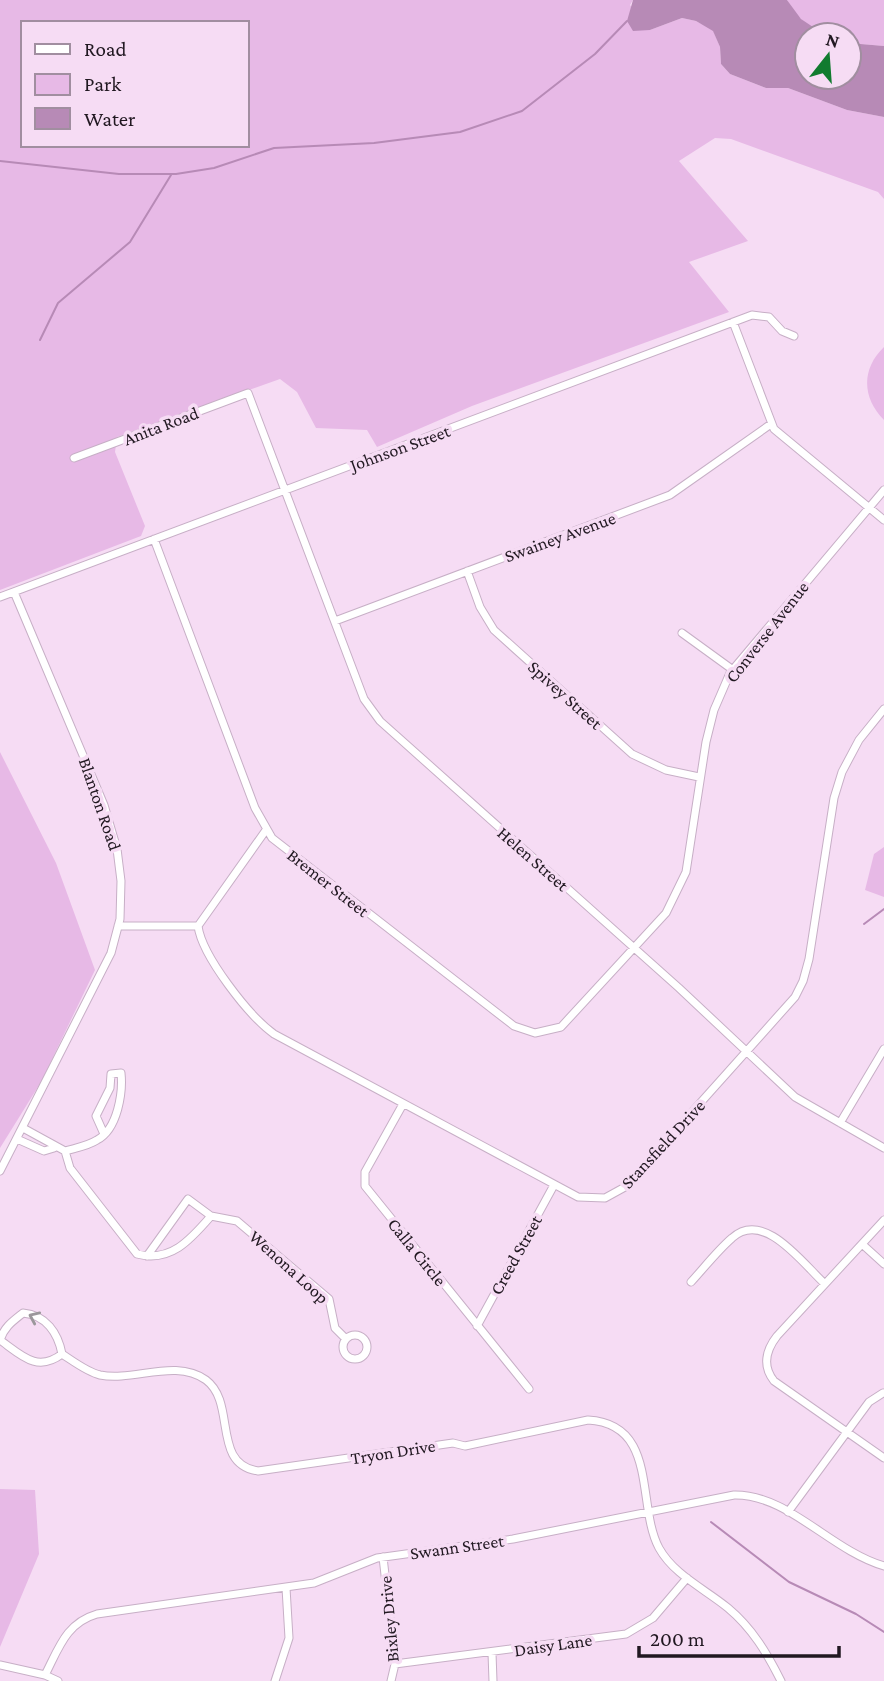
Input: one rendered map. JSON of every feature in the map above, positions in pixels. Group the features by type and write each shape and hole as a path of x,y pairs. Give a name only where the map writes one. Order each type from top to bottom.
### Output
{"street":[{"name":"Johnson Street","path":"0,597 733,322 763,314 782,331 794,336"},
{"path":"733,322 771,424 780,436 884,520"},
{"name":"Helen Street","path":"248,393 365,698 389,732 634,948 795,1097 884,1148"},
{"name":"Anita Road","path":"74,458 248,393"},
{"name":"Swainey Avenue","path":"335,621 670,495 771,424"},
{"name":"Converse Avenue","path":"634,948 666,913 680,890 686,872 699,777 712,717 733,670 884,490"},
{"name":"Bremer Street","path":"154,539 266,830 278,844 522,1030 544,1033 561,1027 634,948"},
{"name":"Spivey Street","path":"467,571 480,607 494,630 632,754 666,770 699,777"},
{"name":"Blanton Road","path":"0,1171 103,969 118,926 120,867 111,827 13,592"},
{"path":"682,633 733,670"},
{"name":"Stansfield Drive","path":"198,926 201,941 244,1006 263,1026 554,1185 591,1200 617,1192 747,1054 786,1008 803,981 834,799 842,772 859,740 884,709"},
{"path":"118,926 198,926 266,830"},
{"path":"840,1124 884,1049"},
{"path":"23,1128 54,1148 65,1151 97,1141 104,1134 123,1090 121,1073 111,1074 110,1088 96,1116 104,1134"},
{"name":"Calla Circle","path":"404,1104 365,1172 365,1186 528,1389"},
{"path":"17,1139 44,1151 54,1148"},
{"path":"65,1151 70,1168 134,1252 148,1256 186,1245 211,1216"},
{"name":"Creed Street","path":"477,1326 554,1185"},
{"name":"Wenona Loop","path":"148,1256 188,1199 211,1216 237,1221 329,1299 335,1328 346,1339"},
{"path":"884,1220 776,1336 768,1352 766,1365 774,1381 884,1458"},
{"path":"691,1282 732,1238 744,1231 757,1229 774,1237 825,1284"},
{"path":"862,1244 884,1264"},
{"path":"23,1313 33,1314 52,1328 62,1354 44,1364 34,1363 0,1340 3,1330 15,1319 23,1313"},
{"name":"Tryon Drive","path":"62,1354 96,1374 130,1376 178,1369 207,1381 217,1393 233,1458 244,1467 258,1471 453,1443 465,1446 588,1420 606,1423 621,1432 634,1446 654,1536 662,1553 687,1578 746,1625 770,1658 781,1681"},
{"path":"788,1512 869,1402 883,1393"},
{"name":"Swann Street","path":"45,1675 66,1632 88,1616 286,1588 323,1581 364,1562 383,1557 513,1539 649,1510 743,1494 765,1499 850,1553 884,1566"},
{"name":"Bixley Drive","path":"383,1557 395,1664 391,1681"},
{"name":"Daisy Lane","path":"395,1664 617,1636 634,1631 663,1609 687,1578"},
{"path":"275,1681 289,1638 286,1588"},
{"path":"492,1653 493,1681"},
{"path":"0,1665 45,1675 58,1681"}],"green space":[{"path":"0,0 633,0 630,5 650,30 682,18 696,21 713,30 720,47 721,64 730,74 766,88 788,88 847,110 884,117 884,199 878,192 731,139 715,138 679,161 748,241 689,262 729,312 472,406 377,447 367,430 316,428 297,392 280,379 117,437 115,452 145,526 141,536 0,590"},
{"path":"787,0 884,0 884,46 863,44 863,21 803,21"},
{"path":"884,347 884,420 871,402 867,383 871,365"},
{"path":"0,752 56,863 95,970 41,1082 0,1148"},
{"path":"884,847 884,897 865,890 874,854"},
{"path":"0,1489 35,1490 39,1554 0,1647"}],"water":[{"path":"633,0 787,0 804,21 793,21 793,90 766,88 730,74 721,64 720,47 713,31 696,21 682,18 650,30 633,31 627,21"},
{"path":"863,44 884,46 884,117 847,110 796,91 863,91"}],"waterway":[{"path":"0,161 119,174 176,174 214,168 274,148 374,143 460,132 522,111 595,54 627,21"},
{"path":"40,340 58,303 130,242 171,175"},
{"path":"864,924 884,909"},
{"path":"711,1522 789,1582 856,1614 884,1632"}]}
